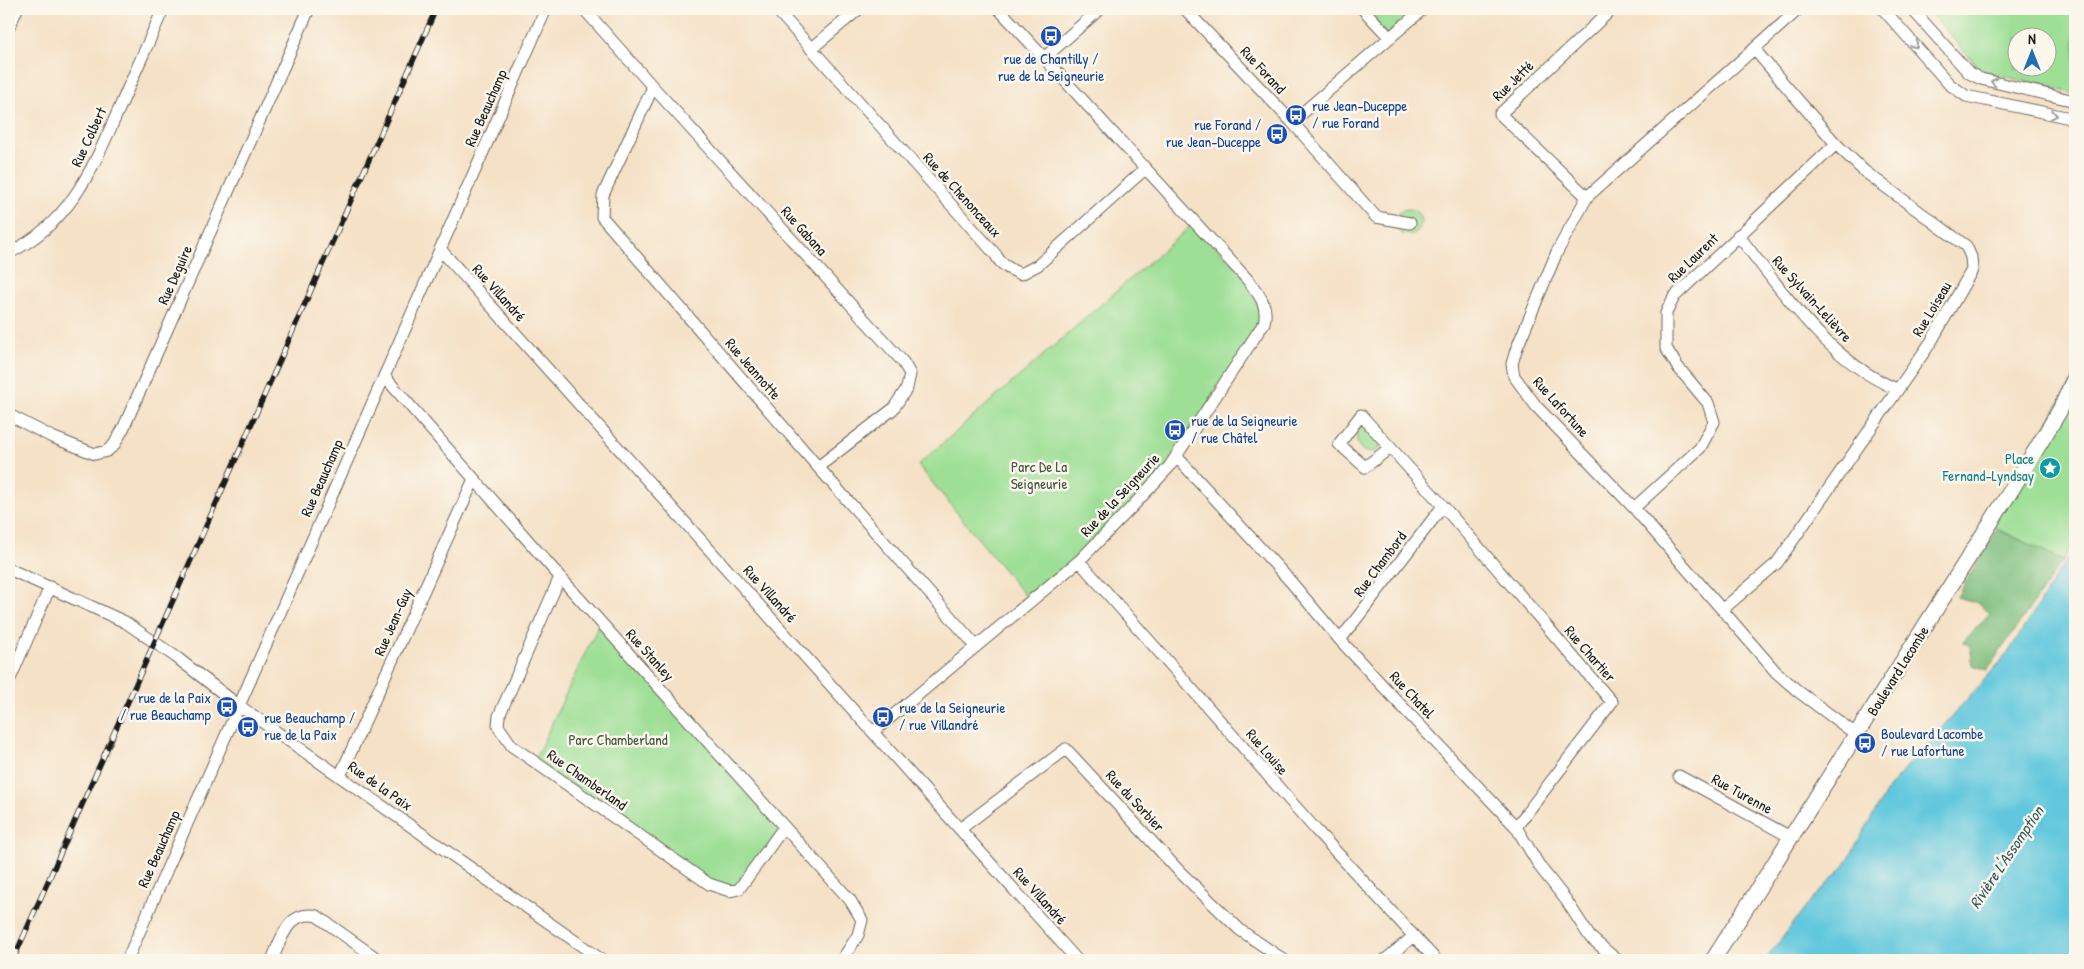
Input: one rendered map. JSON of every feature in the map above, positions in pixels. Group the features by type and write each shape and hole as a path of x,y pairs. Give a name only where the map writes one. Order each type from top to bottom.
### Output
{"main road":[{"name":"Boulevard Lacombe","path":"1713,960 2028,463 2060,410 2075,377"}],"street":[{"path":"9,27 17,9"},
{"name":"Rue Colbert","path":"9,253 26,243 60,215 90,174 163,9"},
{"name":"Rue Deguire","path":"9,415 52,437 95,454 106,451 114,444 123,429 309,9"},
{"name":"Rue Beauchamp","path":"127,960 546,9"},
{"name":"Rue Gabana","path":"584,9 653,88 903,362 910,374 907,388 893,409 818,467"},
{"name":"Rue de Chenonceaux","path":"776,9 996,254 998,260 1021,274 1038,265 1145,168"},
{"path":"811,49 859,9"},
{"name":"Rue de la Seigneurie","path":"873,732 1079,560 1132,508 1169,467 1264,323 1265,304 1247,279 999,9"},
{"path":"1044,58 1100,9"},
{"name":"Rue Forand","path":"1185,9 1292,122 1376,217 1410,223"},
{"path":"1364,9 1390,38"},
{"path":"1292,122 1423,9"},
{"name":"Rue Jetté","path":"1586,197 1500,114 1612,9"},
{"name":"Rue Lafortune","path":"1799,9 1586,197 1557,252 1516,350 1512,364 1514,376 1536,406 1634,508 1776,672 1799,692 1857,735"},
{"path":"1883,9 1949,84 1966,96 2075,119"},
{"path":"1912,9 1969,73 1982,80 2075,101"},
{"name":"Rue Loiseau","path":"1723,610 1777,563 1931,342 1972,270 1971,257 1966,246 1951,233 1864,171 1836,144 1754,49"},
{"name":"Rue Jeannotte","path":"653,88 603,195 602,217 976,646"},
{"name":"Rue Laurent","path":"1634,508 1700,448 1714,422 1708,403 1677,366 1666,348 1666,313 1674,297 1836,144"},
{"name":"Rue Sylvain-Lelièvre","path":"1738,235 1788,298 1838,352 1878,381 1897,389"},
{"name":"Rue Villandré","path":"440,249 1078,960"},
{"name":"Rue Stanley","path":"384,376 560,577 850,900 862,920 858,935 842,960"},
{"path":"1390,448 1365,467 1338,444 1361,415 1443,506"},
{"name":"Rue Chatel","path":"1176,456 1292,582 1340,640 1516,827 1540,867 1566,900 1590,937 1617,960"},
{"name":"Rue Jean-Guy","path":"340,776 474,479"},
{"name":"Rue Chambord","path":"1340,640 1443,506"},
{"name":"Rue Chartier","path":"1443,506 1612,702 1516,827"},
{"name":"Rue Louise","path":"1079,560 1316,830 1436,960"},
{"name":"Rue de la Paix","path":"9,569 125,622 176,657 238,705 602,960"},
{"name":"Rue Chamberland","path":"560,577 499,716 498,726 512,746 709,884 730,891 739,889 784,827"},
{"path":"9,681 50,588"},
{"name":"Rue du Sorbier","path":"960,829 1066,749 1179,871 1240,930 1284,960"},
{"name":"Rue Turenne","path":"1679,776 1792,838"},
{"path":"272,960 287,927 297,918 306,914 317,916 379,960"},
{"path":"1385,960 1414,936"}],"green space":[{"path":"1363,9 1423,9 1390,38"},
{"path":"1927,9 2075,9 2075,94 2012,78 2056,78 2056,28 2006,28 2006,76 1981,70"},
{"path":"1408,209 1417,213 1421,222 1417,231 1408,235 1399,231 1395,222 1399,213"},
{"name":"Parc De La Seigneurie","path":"1194,223 1248,280 1266,316 1167,470 1030,602 918,465"},
{"name":"Place Fernand-Lyndsay","path":"2075,376 2075,540 2063,560 1989,525"},
{"path":"1363,426 1375,426 1383,437 1381,447 1370,452 1362,450 1357,442 1357,430"},
{"path":"1997,529 2063,560 1987,670 1973,665 1970,646 1963,642 1990,614 1978,603 1957,597"},
{"name":"Parc Chamberland","path":"600,622 784,827 740,888 709,883 534,761"}],"water":[{"name":"Rivière L'Assomption","path":"2075,546 2075,953 2070,960 1765,960 1810,902 1845,865 1889,787 2008,653"}],"railway":[{"path":"13,960 436,9"}],"place":[{"name":"rue de Chantilly / rue de la Seigneurie","path":"1051,36"},
{"name":"rue Jean-Duceppe / rue Forand","path":"1296,115"},
{"name":"rue Forand / rue Jean-Duceppe","path":"1277,134"},
{"name":"rue de la Seigneurie / rue Châtel","path":"1175,430"},
{"name":"Place Fernand-Lyndsay","path":"2050,468"},
{"name":"rue de la Paix / rue Beauchamp","path":"227,707"},
{"name":"rue de la Seigneurie / rue Villandré","path":"883,717"},
{"name":"rue Beauchamp / rue de la Paix","path":"248,727"},
{"name":"Boulevard Lacombe / rue Lafortune","path":"1865,743"}]}
